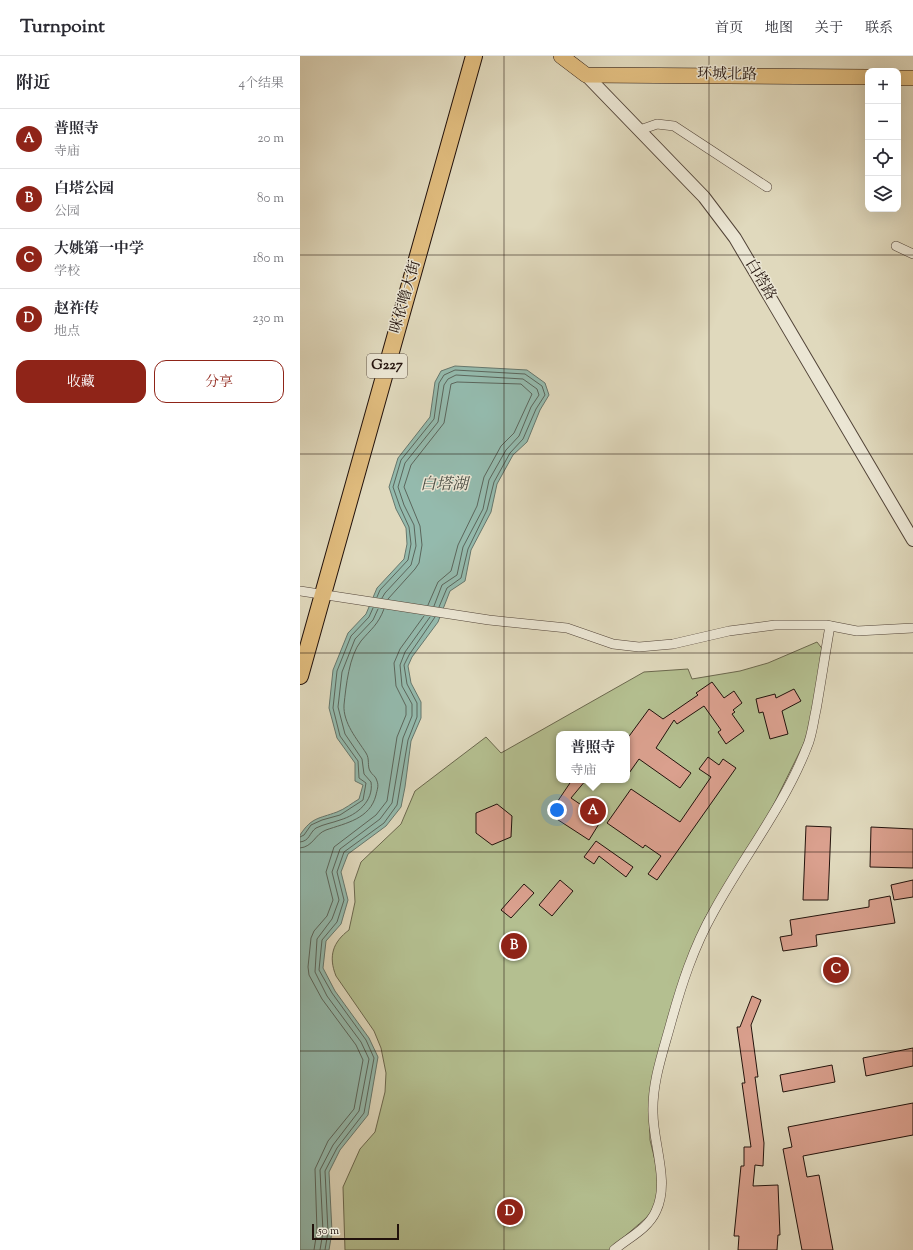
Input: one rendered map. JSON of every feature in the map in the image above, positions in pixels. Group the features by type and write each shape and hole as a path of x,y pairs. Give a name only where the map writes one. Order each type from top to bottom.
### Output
{"highway":[{"name":"咪依噜大街","path":"300,676 474,56"}],"main road":[{"name":"白塔路","path":"561,56 586,75"},
{"name":"环城北路","path":"586,75 865,77"},
{"path":"901,78 913,78"}],"street":[{"name":"白塔路","path":"586,75 704,197 735,238 913,540"},
{"path":"640,130 657,124 674,126 767,187"},
{"path":"896,246 913,254"},
{"path":"300,591 489,620 567,628 613,644 639,647 673,644 729,631 775,625 830,626 857,631 913,628"},
{"path":"614,1250 647,1224 660,1201 662,1181 653,1130 653,1095 658,1070 679,995 691,958 707,923 771,817 807,747 819,694 830,626"}],"green space":[{"path":"817,642 824,651 807,737 767,818 705,918 682,972 661,1047 649,1101 650,1140 658,1173 658,1193 655,1208 646,1218 609,1250 345,1250 343,1187 360,1149 375,1132 385,1092 386,1073 381,1048 374,1031 336,976 332,962 332,956 339,939 349,930 355,902 354,882 361,862 401,824 415,791 486,737 501,753 644,672 688,669 692,679 740,671 768,663"}],"water":[{"name":"白塔湖","path":"455,366 527,370 545,383 549,395 540,410 527,442 513,455 497,484 491,512 471,550 465,581 450,591 438,622 412,657 408,666 411,683 421,702 421,718 411,741 401,807 386,826 348,854 341,872 348,900 341,924 326,941 323,968 335,991 369,1038 378,1057 368,1115 340,1150 329,1172 332,1232 329,1250 300,1250 300,835 308,825 316,819 340,811 359,799 363,785 355,781 355,763 337,738 329,708 333,670 348,633 366,614 377,588 404,559 407,544 406,528 396,509 389,487 398,458 430,417 435,382 441,371"}],"building":[{"path":"712,682 724,698 734,691 742,703 733,710 735,712 732,714 744,731 726,744 718,732 721,730 704,706 677,724 674,720 656,748 691,773 680,788 639,759 630,772 630,735 649,709 663,719 698,695 696,693"},
{"path":"794,689 801,701 782,711 788,734 770,739 763,712 759,713 756,699 775,694 776,698"},
{"path":"708,757 719,765 723,759 736,768 657,880 648,874 661,856 645,845 643,848 607,823 631,789 680,822 711,777 699,769"},
{"path":"570,783 584,783 571,798 602,819 589,840 549,814"},
{"path":"497,804 512,816 511,837 492,845 476,833 476,813"},
{"path":"806,826 831,827 828,900 803,900"},
{"path":"871,827 913,829 913,868 870,867"},
{"path":"596,841 633,867 626,877 599,856 594,864 584,857"},
{"path":"560,880 573,891 552,916 539,905"},
{"path":"913,880 913,897 894,900 891,885"},
{"path":"524,884 534,893 511,918 501,910"},
{"path":"890,896 895,923 816,935 817,946 783,951 780,937 792,935 790,920 869,907 869,900"},
{"path":"752,996 761,1000 751,1025 758,1077 755,1077 764,1143 763,1166 755,1165 753,1186 778,1185 780,1235 778,1235 777,1250 738,1250 739,1236 734,1236 741,1166 744,1166 744,1147 751,1147 742,1083 745,1083 737,1027 740,1027"},
{"path":"913,1048 913,1066 866,1076 863,1058"},
{"path":"832,1065 835,1082 783,1092 780,1075"},
{"path":"913,1103 913,1135 803,1156 807,1177 819,1175 833,1250 802,1250 783,1149 792,1147 788,1127"}],"place":[{"name":"普照寺","path":"593,811"},
{"name":"白塔公园","path":"514,946"},
{"name":"大姚第一中学","path":"836,970"},
{"name":"赵祚传","path":"510,1212"}]}
